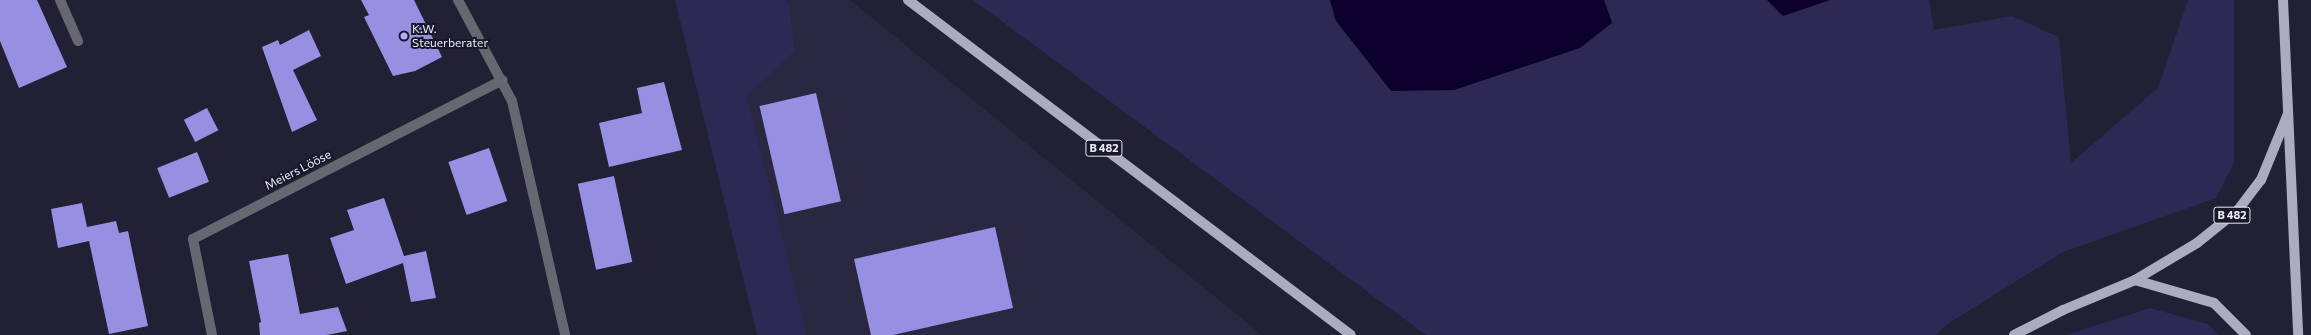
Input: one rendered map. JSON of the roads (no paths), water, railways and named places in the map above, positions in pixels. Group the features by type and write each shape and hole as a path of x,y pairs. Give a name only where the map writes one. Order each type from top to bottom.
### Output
{"main road":[{"name":"B 482","path":"908,0 1351,335"},
{"path":"2283,0 2298,335"},
{"name":"B 482","path":"2014,335 2063,310 2135,280 2197,243 2238,210 2261,180 2288,114"},
{"path":"2135,280 2214,303 2246,335"}],"street":[{"path":"60,0 78,41"},
{"path":"458,0 503,80 512,100 566,335"},
{"name":"Meiers Lööse","path":"212,335 193,239 503,80"}],"place":[{"name":"K.W. Steuerberater","path":"404,36"}]}
